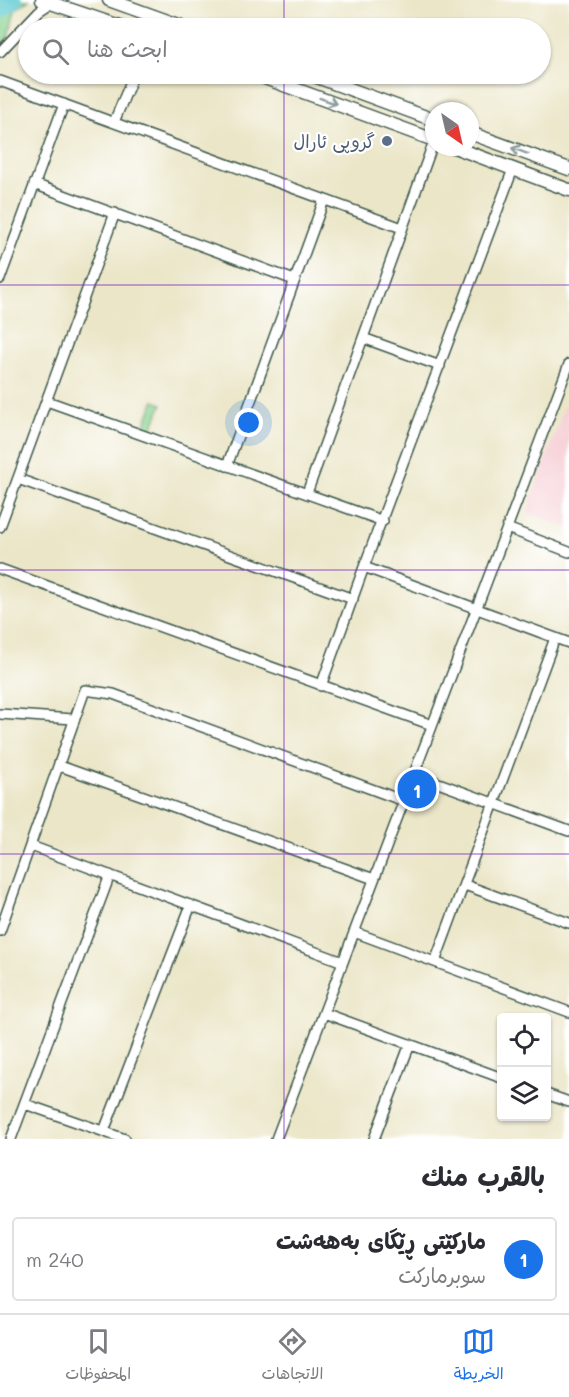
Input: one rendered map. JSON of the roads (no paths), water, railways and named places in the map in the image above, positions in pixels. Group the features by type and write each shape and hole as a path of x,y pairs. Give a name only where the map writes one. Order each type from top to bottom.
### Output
{"main road":[{"path":"109,0 159,18"},
{"path":"46,1 95,18"},
{"path":"281,84 425,138"},
{"path":"336,84 425,117"},
{"path":"479,136 569,169"},
{"path":"478,156 569,190"}],"street":[{"path":"33,18 46,1"},
{"path":"0,52 18,34"},
{"path":"0,81 402,228"},
{"path":"114,122 130,84"},
{"path":"0,279 64,104"},
{"path":"307,493 428,156"},
{"path":"321,686 513,169"},
{"path":"34,184 294,280"},
{"path":"227,466 324,200"},
{"path":"0,527 115,213"},
{"path":"363,338 440,366"},
{"path":"276,1139 569,364"},
{"path":"47,401 383,521"},
{"path":"18,479 353,599"},
{"path":"507,528 569,552"},
{"path":"364,567 569,643"},
{"path":"0,568 432,725"},
{"path":"435,962 555,638"},
{"path":"0,931 85,690 113,694 404,801"},
{"path":"0,714 73,719"},
{"path":"60,766 374,879"},
{"path":"414,774 569,831"},
{"path":"31,846 343,962"},
{"path":"11,1139 110,875"},
{"path":"465,885 569,924"},
{"path":"104,1131 190,905"},
{"path":"354,932 569,1012"},
{"path":"324,1013 497,1077"},
{"path":"374,1139 410,1044"},
{"path":"551,1096 569,1102"},
{"path":"24,1104 125,1139"}],"waterway":[{"path":"0,9 12,0"}],"place":[{"name":"گروپی ئارال","path":"387,141"},
{"name":"مارکێتی ڕێگای بەهەشت","path":"417,789"}]}
